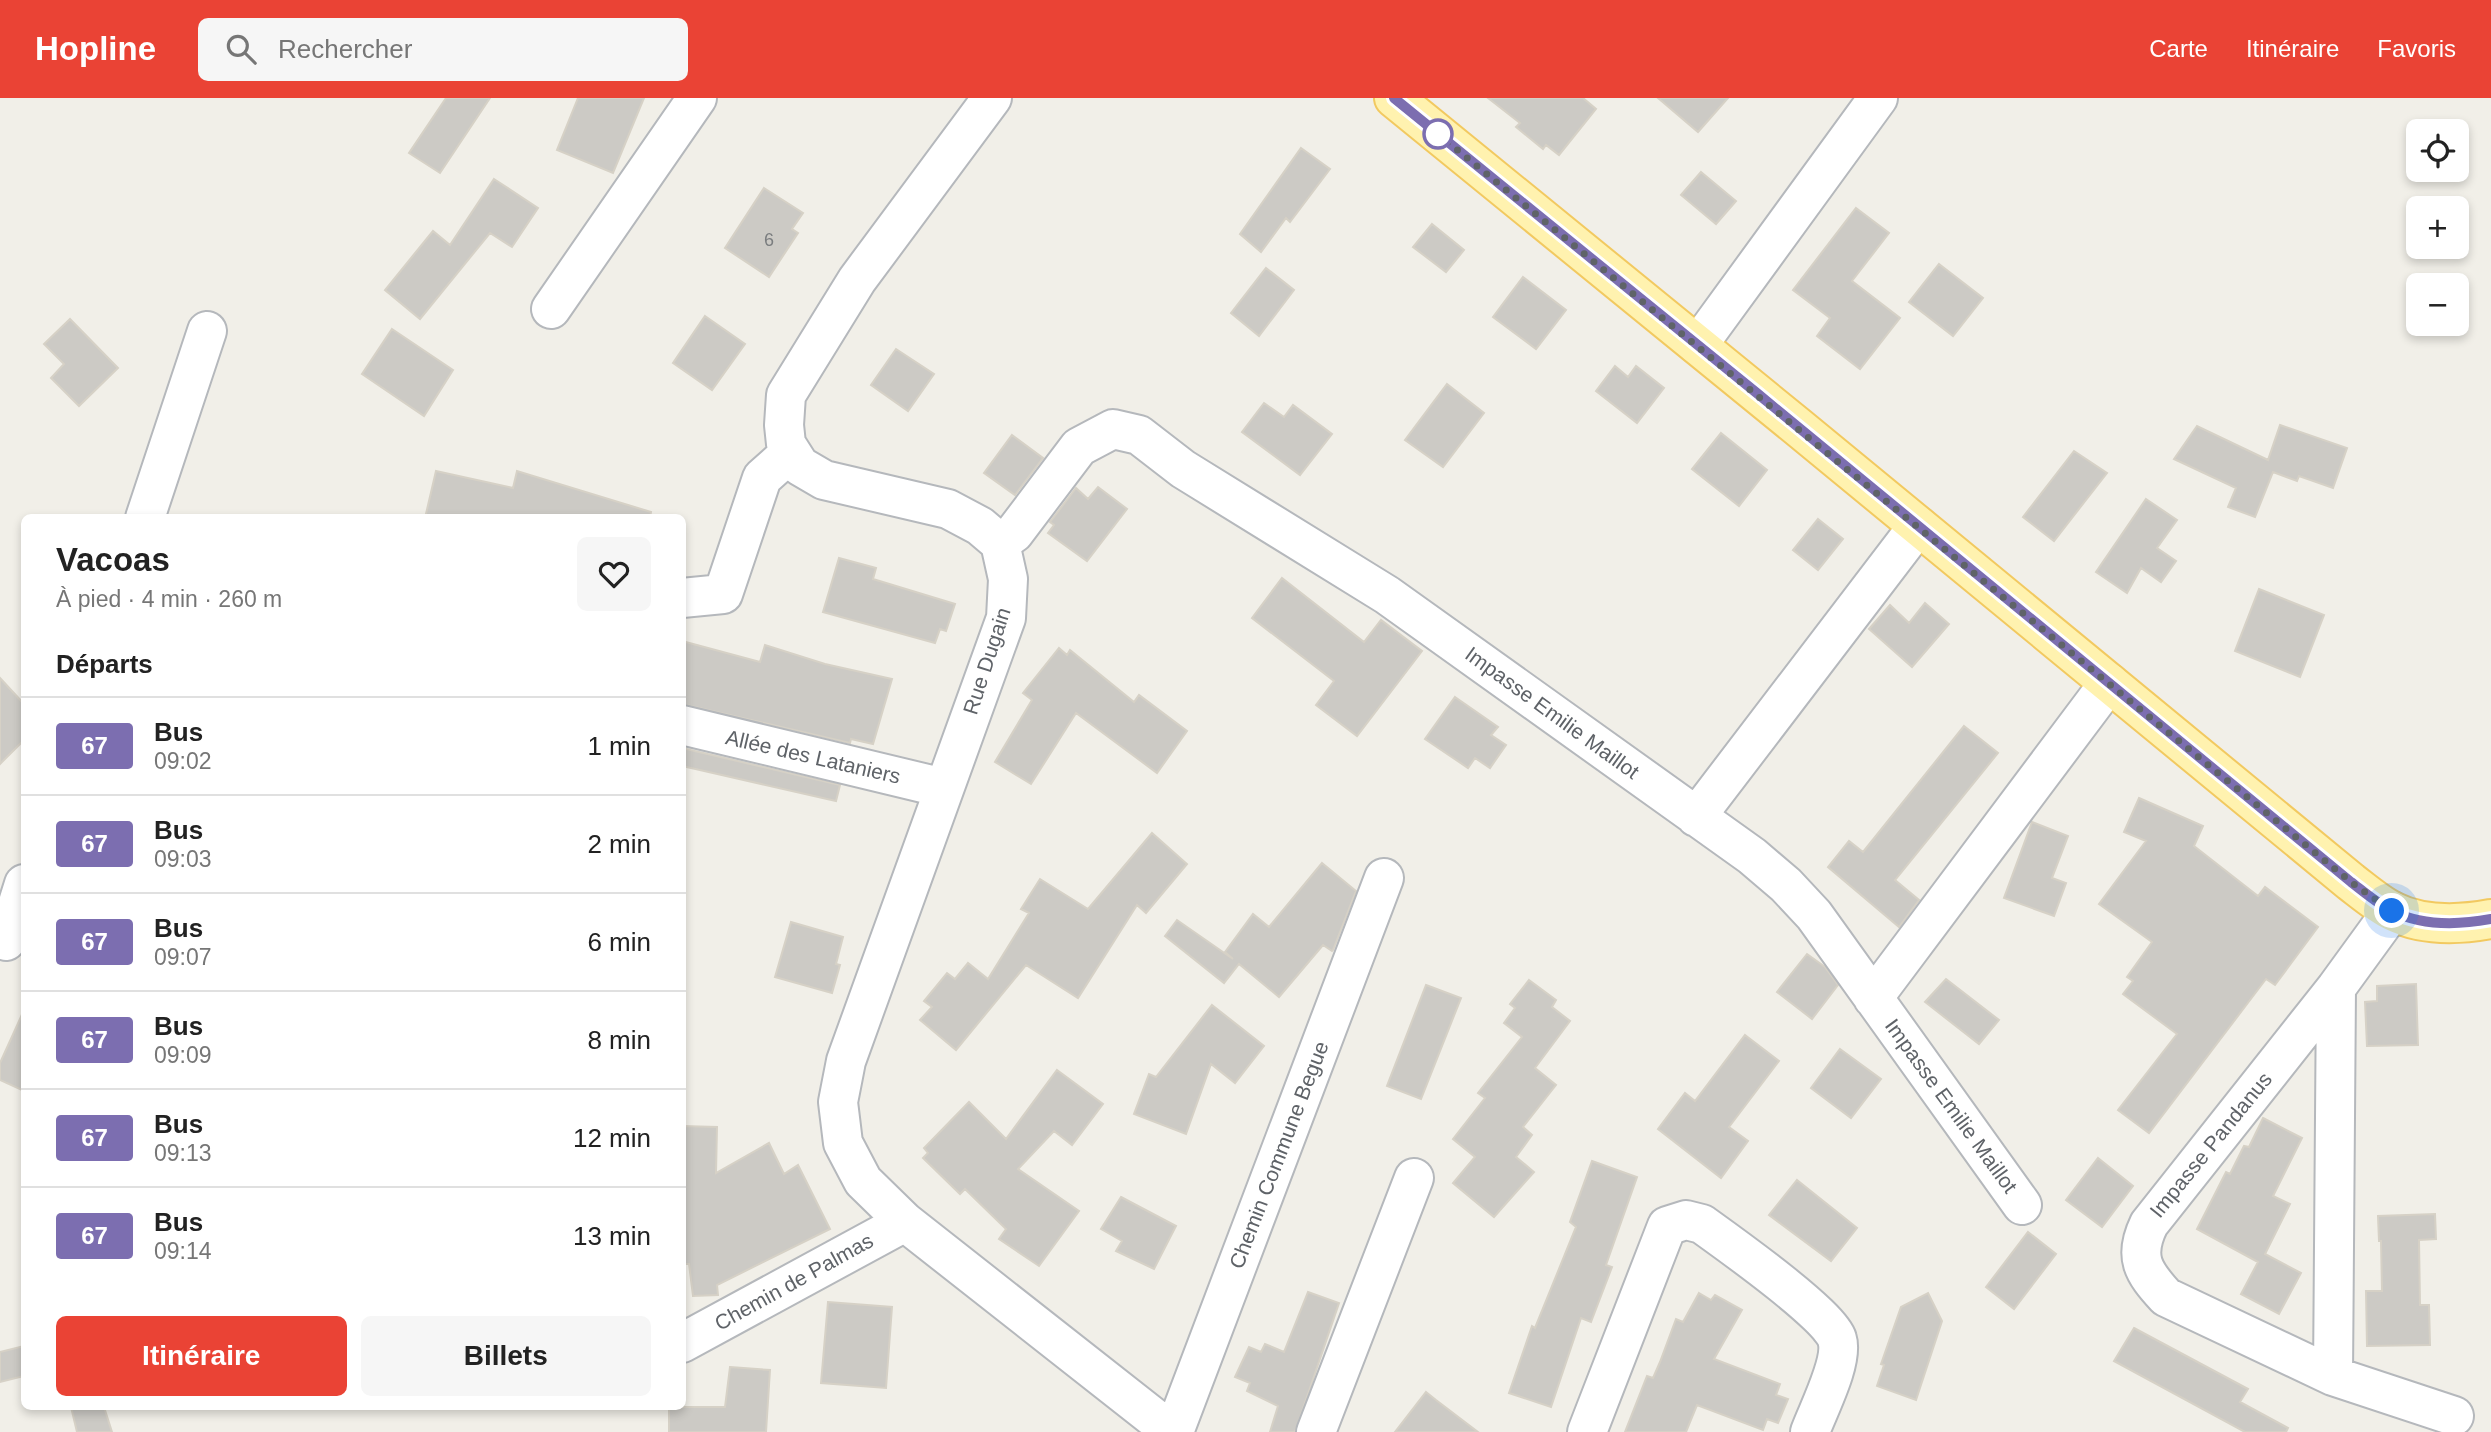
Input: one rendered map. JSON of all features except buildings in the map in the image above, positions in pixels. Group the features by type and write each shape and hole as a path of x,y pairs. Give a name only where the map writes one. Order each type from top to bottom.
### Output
{"main road":[{"path":"1394,98 2351,882 2392,911 2412,918 2449,925 2491,919"}],"street":[{"path":"551,309 697,98"},
{"path":"992,98 856,280 786,396 784,425 786,444 800,466 824,480 948,509 980,526 1000,543"},
{"path":"1698,345 1878,98"},
{"path":"146,514 207,331"},
{"name":"Impasse Emilie Maillot","path":"1000,543 1014,533 1079,447 1113,429 1139,435 1183,469 1387,595 1752,856 1786,885 1814,915 2022,1205"},
{"path":"686,598 723,594 762,478 791,452"},
{"path":"1696,817 1918,526"},
{"name":"Rue Dugain","path":"905,1222 863,1181 843,1143 838,1102 846,1060 1006,618 1009,579 1000,543"},
{"path":"1873,998 2109,683"},
{"name":"Allée des Lataniers","path":"686,727 944,788"},
{"name":"Chemin Commune Begue","path":"905,1222 1173,1432 1384,878"},
{"path":"10,946 21,897"},
{"name":"Impasse Pandanus","path":"2392,911 2336,988 2149,1224 2140,1242 2142,1262 2151,1281 2166,1297 2333,1376 2454,1416"},
{"path":"2333,1376 2336,988"},
{"path":"1316,1432 1414,1178"},
{"path":"1587,1432 1667,1226 1686,1220 1702,1224 1803,1302 1822,1318 1837,1338 1838,1357 1810,1432"},
{"name":"Chemin de Palmas","path":"686,1341 905,1222"}],"bus line":[{"name":"67","path":"1394,98 2351,882 2392,911 2412,918 2449,925 2491,919"}],"route":[{"path":"1438,134 2351,882 2392,911"}]}
